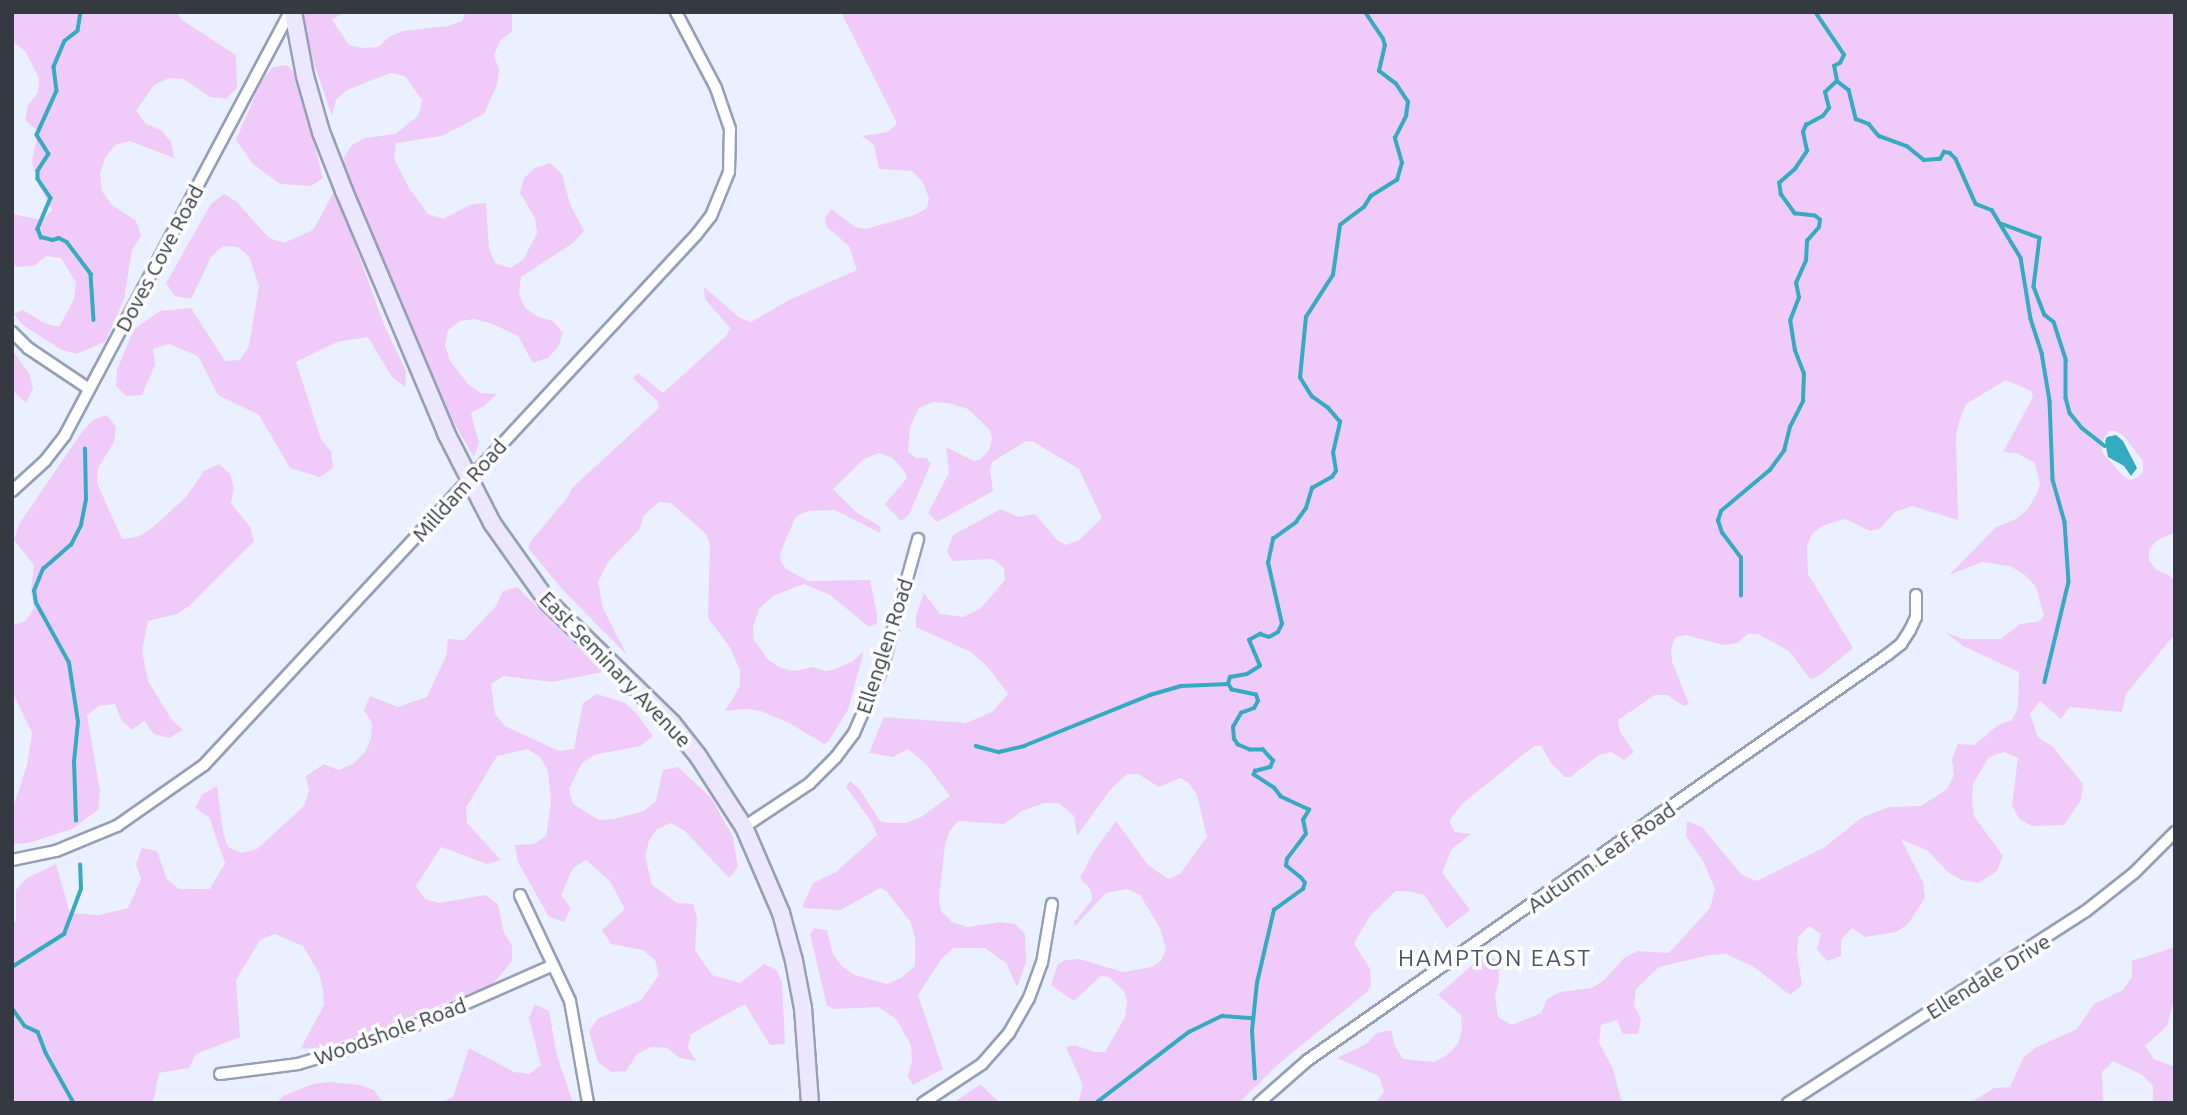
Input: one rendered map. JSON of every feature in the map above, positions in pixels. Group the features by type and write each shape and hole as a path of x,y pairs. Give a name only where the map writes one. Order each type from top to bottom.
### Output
{"street":[{"name":"Doves Cove Road","path":"12,491 45,461 65,435 291,12"},
{"name":"East Seminary Avenue","path":"291,12 321,132 468,480 492,523 548,602 672,723 706,767 744,827 781,913 794,961 803,1008 810,1103"},
{"name":"Milldam Road","path":"12,860 57,850 117,826 204,765 230,741 711,216 722,195 729,172 730,129 716,88 676,12"},
{"path":"12,332 28,348 89,389"},
{"name":"Ellenglen Road","path":"744,827 809,784 836,757 854,733 881,669 918,539"},
{"name":"Autumn Leaf Road","path":"1259,1103 1308,1060 1888,655 1901,644 1910,630 1916,617 1916,595"},
{"name":"Ellendale Drive","path":"1788,1103 2087,911 2134,873 2175,832"},
{"path":"520,895 574,1016 588,1103"},
{"path":"923,1103 982,1064 1009,1033 1029,998 1042,963 1052,905"},
{"name":"Woodshole Road","path":"220,1074 298,1064 341,1051 424,1022 553,965"}],"shaded area":[{"path":"176,12 182,20 236,55 237,88 226,99 210,97 184,79 169,78 154,85 136,111 146,124 161,130 171,142 174,158 130,141 115,145 105,158 100,174 102,191 111,204 136,221 141,236 132,250 124,299 105,342 76,354 62,350 23,325 14,314 23,310 44,323 59,327 74,299 76,283 61,258 46,256 34,266 17,267 12,262 12,214 42,220 52,210 38,183 32,162 38,131 25,120 28,105 38,93 39,78 25,51 12,41 12,13"},
{"path":"302,12 344,12 332,20 349,45 363,48 378,47 389,37 403,31 448,26 462,21 466,12 511,12 512,31 500,41 494,55 499,70 497,85 484,114 442,136 396,143 394,159 409,188 428,214 443,219 470,205 486,203 489,249 495,263 510,268 523,260 537,233 535,218 520,193 524,178 535,168 550,163 562,174 570,204 584,231 573,243 521,277 519,293 525,308 538,317 553,321 563,333 558,347 548,358 533,363 518,336 490,323 475,319 460,321 448,330 445,345 450,361 469,385 481,393 497,394 471,413 479,443 474,457 442,403 345,172 344,157 352,145 365,138 395,134 419,115 422,100 405,76 390,73 347,90 336,100 332,116 306,40"},
{"path":"841,12 2175,12 2175,532 2156,541 2149,550 2149,560 2156,570 2169,575 2174,581 2175,634 2126,694 2122,712 2070,707 2061,719 2040,701 2030,714 2038,737 2053,747 2083,784 2081,800 2064,825 2032,826 2019,819 2012,805 2018,758 2004,752 1989,757 1973,784 1972,800 1974,816 2003,856 1997,871 1978,883 1962,880 1948,872 1928,851 1901,839 1923,882 1925,898 1908,924 1896,932 1865,937 1852,928 1841,940 1841,956 1827,961 1817,949 1821,934 1809,926 1798,937 1797,953 1802,985 1790,995 1754,967 1726,954 1659,967 1636,989 1634,1005 1641,1019 1638,1034 1623,1034 1617,1020 1601,1025 1599,1042 1613,1069 1622,1103 1376,1103 1384,1091 1379,1076 1337,1058 1366,1044 1377,1033 1391,1030 1395,1046 1403,1059 1434,1062 1447,1055 1458,1044 1462,1030 1461,1015 1438,995 1487,952 1498,962 1499,980 1495,996 1498,1017 1512,1025 1541,1013 1547,999 1560,992 1592,988 1604,980 1624,958 1638,951 1669,953 1710,908 1715,889 1703,861 1686,836 1687,821 1702,827 1742,875 1757,881 1825,847 1861,818 1889,807 1921,806 1947,789 1954,775 1952,760 1958,744 1974,745 1998,725 2012,720 2018,708 2019,672 1963,646 1945,632 1963,639 2001,639 2020,624 2040,621 2044,616 2036,587 2025,575 2010,566 1982,562 1949,575 1996,527 2016,519 2028,509 2040,484 2035,463 2017,453 2003,452 2033,397 2031,391 2006,380 1966,404 1959,422 1956,436 1958,520 1912,506 1895,512 1879,529 1870,531 1845,519 1822,526 1812,534 1807,546 1808,574 1853,648 1819,676 1810,679 1789,651 1758,634 1748,634 1737,643 1723,645 1686,635 1676,637 1671,648 1672,662 1689,704 1684,706 1667,695 1655,695 1618,720 1620,732 1634,752 1624,760 1611,752 1599,755 1570,777 1565,777 1551,763 1541,746 1534,746 1463,803 1449,821 1455,832 1471,834 1452,849 1442,872 1470,910 1447,928 1424,895 1396,891 1390,896 1370,916 1354,943 1370,969 1371,985 1367,992 1276,1066 1239,1103 1078,1103 1083,1085 1066,1047 1075,1045 1094,1052 1105,1052 1125,1017 1127,1000 1124,991 1109,977 1101,976 1074,1001 1051,985 1058,964 1066,960 1079,959 1123,972 1152,967 1161,961 1166,949 1160,928 1140,895 1127,889 1106,893 1075,926 1074,922 1092,900 1091,890 1080,878 1094,851 1116,821 1148,865 1168,879 1180,874 1207,837 1197,795 1189,783 1180,778 1159,787 1138,774 1127,774 1111,789 1077,836 1074,816 1059,803 1044,803 1022,811 1004,824 958,821 950,831 945,845 939,898 941,911 952,922 968,927 1000,922 1015,924 1025,934 1026,962 1017,987 1006,963 985,948 954,948 942,958 918,995 943,1069 913,1085 908,1076 912,1061 911,1045 896,1019 878,1007 835,1009 827,1006 810,934 814,928 827,930 833,954 842,966 855,975 887,984 901,978 915,966 915,937 910,921 886,891 880,888 841,910 803,908 803,905 813,883 836,872 877,835 871,821 846,787 850,781 860,790 880,821 890,823 906,823 921,817 950,796 926,764 908,749 893,757 869,753 884,717 966,723 992,712 1008,694 987,666 971,652 916,627 916,615 924,593 940,614 963,617 981,608 1005,580 1004,568 993,559 953,561 947,552 953,535 1001,509 1018,517 1035,514 1057,540 1066,545 1079,540 1102,518 1079,469 1032,441 1026,441 992,462 990,469 993,491 937,522 928,513 949,473 946,447 974,461 981,459 989,450 992,438 990,430 968,409 933,402 919,408 910,427 908,452 916,458 926,458 931,463 909,515 901,521 885,504 907,478 903,469 891,457 878,453 863,460 833,489 856,512 881,527 880,533 835,510 808,511 796,516 781,551 780,560 786,569 808,581 870,580 877,614 877,623 869,627 830,595 804,584 773,596 759,609 753,627 754,640 768,660 781,668 795,671 812,667 826,671 836,669 854,660 864,651 848,710 828,742 824,744 791,724 761,711 725,711 740,686 740,670 729,646 708,618 710,544 706,534 671,503 659,502 644,515 640,529 608,562 598,582 603,608 627,655 562,589 529,549 530,542 567,498 572,488 659,408 657,401 633,378 638,373 663,393 726,336 730,328 705,299 704,287 740,318 751,322 791,299 857,270 849,246 827,227 825,218 831,209 855,227 866,229 915,215 927,208 929,199 923,182 912,171 879,169 874,145 862,136 888,132 897,123","holes":["2109,431 2116,431 2124,436 2143,461 2143,472 2137,478 2129,480 2124,477 2102,452 2101,443"]},
{"path":"287,65 297,76 323,178 311,186 280,184 253,164 236,140 262,80 273,67"},
{"path":"335,190 385,327 406,371 405,387 392,377 368,337 337,342 296,362 321,439 331,452 333,468 320,477 290,468 259,415 218,395 198,356 169,344 153,349 155,365 142,395 126,396 116,386 117,370 134,329 160,311 191,308 225,361 240,360 249,346 259,286 249,257 238,247 223,246 211,257 191,299 175,296 166,283 211,204 224,194 237,202 269,238 284,243 313,230"},
{"path":"12,350 30,375 33,389 26,403 12,390"},
{"path":"107,415 116,427 114,442 98,468 97,483 122,539 137,537 151,529 186,497 204,471 219,464 230,474 234,488 231,503 250,527 254,541 189,606 177,614 148,621 142,651 148,681 172,720 183,730 169,738 154,734 144,721 132,730 121,719 115,704 99,706 87,715 100,790 98,810 72,829 28,843 12,844 12,811 27,765 32,733 12,691 12,625 26,621 34,608 31,592 34,565 14,540 19,524 82,432 93,420"},
{"path":"517,587 603,672 552,682 504,676 491,684 495,714 505,726 559,751 574,749 583,703 597,694 625,703 636,713 653,736 640,746 594,755 582,763 569,789 573,804 599,820 644,811 656,801 663,770 678,767 711,798 733,837 738,867 729,878 685,831 671,823 657,829 649,841 645,856 652,885 677,903 693,904 697,918 695,950 712,975 740,983 764,964 777,970 782,983 785,1044 770,1045 745,1004 691,1034 688,1048 696,1061 680,1058 667,1048 651,1047 637,1054 626,1071 611,1072 598,1062 589,1032 597,1019 641,1000 659,975 655,960 643,950 611,944 602,930 625,909 610,881 586,860 573,868 561,895 571,908 564,922 549,917 518,862 515,845 534,844 546,836 551,803 548,771 540,757 527,749 497,756 466,808 467,823 501,860 487,864 441,847 416,886 425,899 439,903 485,895 498,904 504,933 512,945 512,961 493,984 378,1030 317,1049 301,1048 324,1005 323,989 319,973 303,946 275,934 260,940 236,980 240,1037 196,1054 189,1068 159,1073 153,1103 12,1103 12,923 16,921 16,890 27,878 56,864 70,913 99,915 128,908 141,879 136,864 142,848 157,851 167,879 179,889 210,889 225,863 209,817 195,808 203,794 217,786 223,832 228,847 242,853 257,849 304,806 309,791 306,776 324,764 339,770 353,764 364,753 371,739 372,723 364,710 370,696 398,707 427,697 446,656 448,639 464,640 496,606 503,591"},
{"path":"2175,947 2175,996 2167,1026 2145,1046 2154,1059 2175,1067 2175,1103 2153,1103 2153,1086 2142,1075 2113,1061 2102,1072 2103,1103 1970,1103 1994,1088 2010,1087 2023,1058 2035,1048 2077,1029 2094,1004 2123,990 2132,977 2132,961"},
{"path":"535,1004 549,1011 557,1056 573,1103 441,1103 453,1097 469,1048 514,1072 529,1074 541,1065 529,1018"},
{"path":"328,1082 360,1085 374,1090 382,1102 415,1103 277,1103 283,1096 313,1084"},
{"path":"979,1085 1000,1103 953,1103"}],"water":[{"path":"2116,435 2123,441 2137,468 2131,476 2124,466 2108,457 2105,441 2107,437"}],"waterway":[{"path":"81,12 78,31 65,41 54,67 57,91 37,135 49,154 38,171 38,179 51,198 38,229 41,237 53,240 59,238 67,242 91,274 94,320"},
{"path":"1255,1079 1252,1031 1257,983 1274,910 1303,889 1305,883 1286,866 1287,859 1306,834 1303,820 1309,810 1281,797 1274,788 1254,775 1255,771 1270,767 1273,761 1263,750 1250,750 1238,745 1234,739 1233,727 1241,713 1254,708 1258,701 1256,695 1232,690 1228,684 1230,677 1247,674 1260,666 1249,640 1260,634 1269,637 1278,632 1282,624 1268,563 1273,539 1296,522 1306,508 1312,488 1332,477 1336,471 1333,453 1340,422 1328,408 1312,397 1300,378 1306,317 1333,275 1340,225 1364,207 1371,196 1397,180 1402,163 1395,138 1406,116 1408,102 1396,84 1379,71 1385,46 1365,12"},
{"path":"1741,596 1741,558 1722,533 1718,521 1721,511 1770,470 1784,451 1790,427 1803,401 1804,374 1795,351 1790,321 1799,298 1796,283 1806,261 1807,241 1819,227 1820,220 1815,216 1795,214 1781,195 1779,183 1795,169 1807,151 1803,132 1806,125 1823,116 1829,108 1825,92 1837,81 1834,66 1840,63 1844,55 1815,12"},
{"path":"1837,81 1849,90 1856,119 1869,124 1879,136 1907,146 1924,160 1940,159 1944,152 1950,153 1956,159 1976,204 1992,210 2021,258 2031,319 2042,353 2050,401 2053,480 2065,522 2069,582 2045,682"},
{"path":"2002,224 2040,238 2034,287 2045,315 2054,322 2066,360 2066,398 2070,413 2082,428 2105,446"},
{"path":"76,821 74,762 78,722 69,663 36,603 34,591 43,569 71,545 81,525 86,500 85,449"},
{"path":"976,746 999,752 1024,746 1150,695 1181,686 1228,684"},
{"path":"12,967 64,934 81,889 80,865"},
{"path":"12,1008 25,1026 38,1032 46,1053 74,1103"},
{"path":"1096,1103 1189,1032 1222,1016 1253,1018"}],"district":[{"name":"HAMPTON EAST","path":"1495,958"}]}
